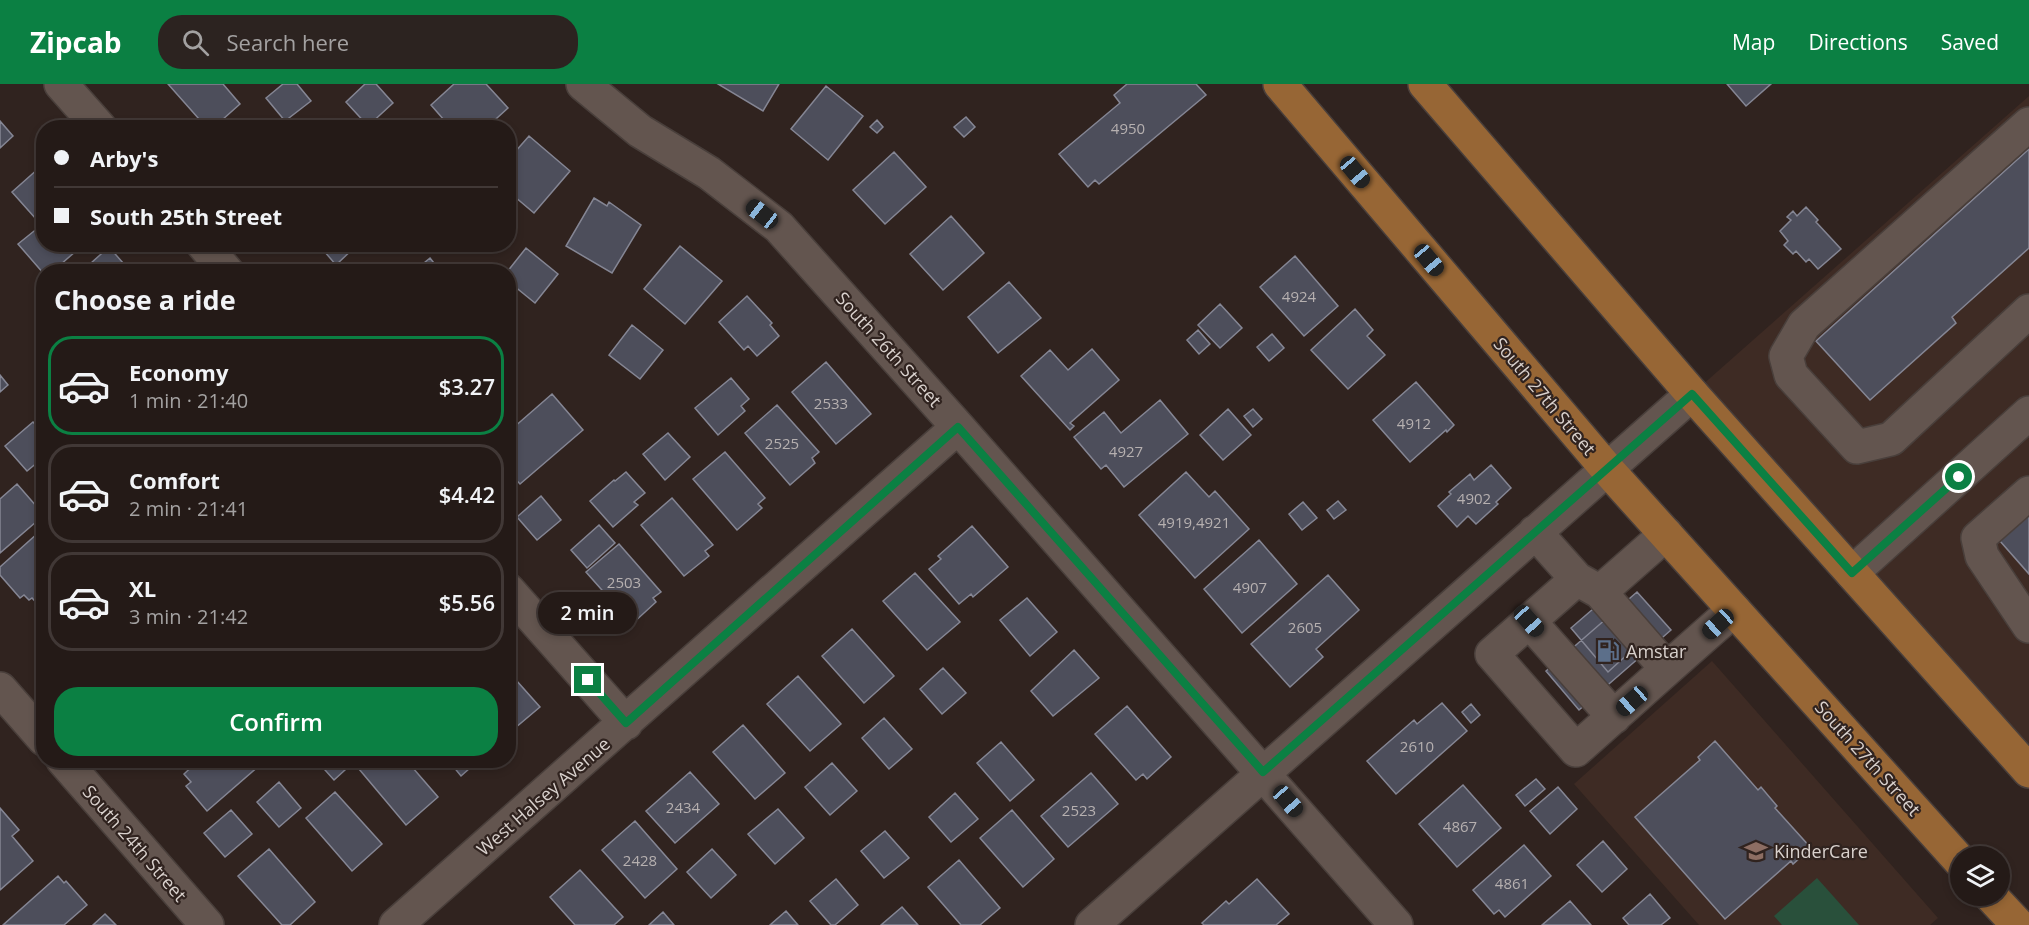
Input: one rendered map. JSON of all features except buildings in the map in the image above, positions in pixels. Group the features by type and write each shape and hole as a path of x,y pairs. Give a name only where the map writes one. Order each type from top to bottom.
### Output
{"main road":[{"name":"South 27th Street","path":"1281,84 1607,470 1950,850"},
{"path":"1425,84 1692,394 2029,771"},
{"path":"2000,906 2018,925"}],"street":[{"path":"61,84 93,120"},
{"name":"South 26th Street","path":"583,84 640,131 709,173 779,227 1396,925"},
{"path":"2029,124 1804,324 1786,356 1791,375 1857,447 1891,439 2029,311"},
{"path":"210,252 220,264"},
{"path":"1092,925 1692,394"},
{"path":"1852,573 2029,413"},
{"name":"West Halsey Avenue","path":"396,925 958,427"},
{"path":"2029,493 1978,538 1982,556 2029,626"},
{"path":"1535,532 1667,669"},
{"path":"1666,534 1588,586 1529,621 1492,654 1576,750 1734,610"},
{"path":"516,599 626,723"},
{"path":"1529,621 1614,717"},
{"path":"0,689 36,730"},
{"name":"South 24th Street","path":"70,768 207,925"}],"shaded area":[{"path":"2029,96 2029,771 1692,394"},
{"name":"KinderCare","path":"1712,661 1938,918 1930,925 1699,925 1574,784"}],"green space":[{"path":"1817,878 1859,925 1782,925 1774,916"}],"place":[{"name":"Amstar","path":"1608,651"},
{"name":"KinderCare","path":"1756,851"}],"route":[{"path":"588,680 626,723 958,427 1263,772 1692,394 1852,573 1959,477"}]}
